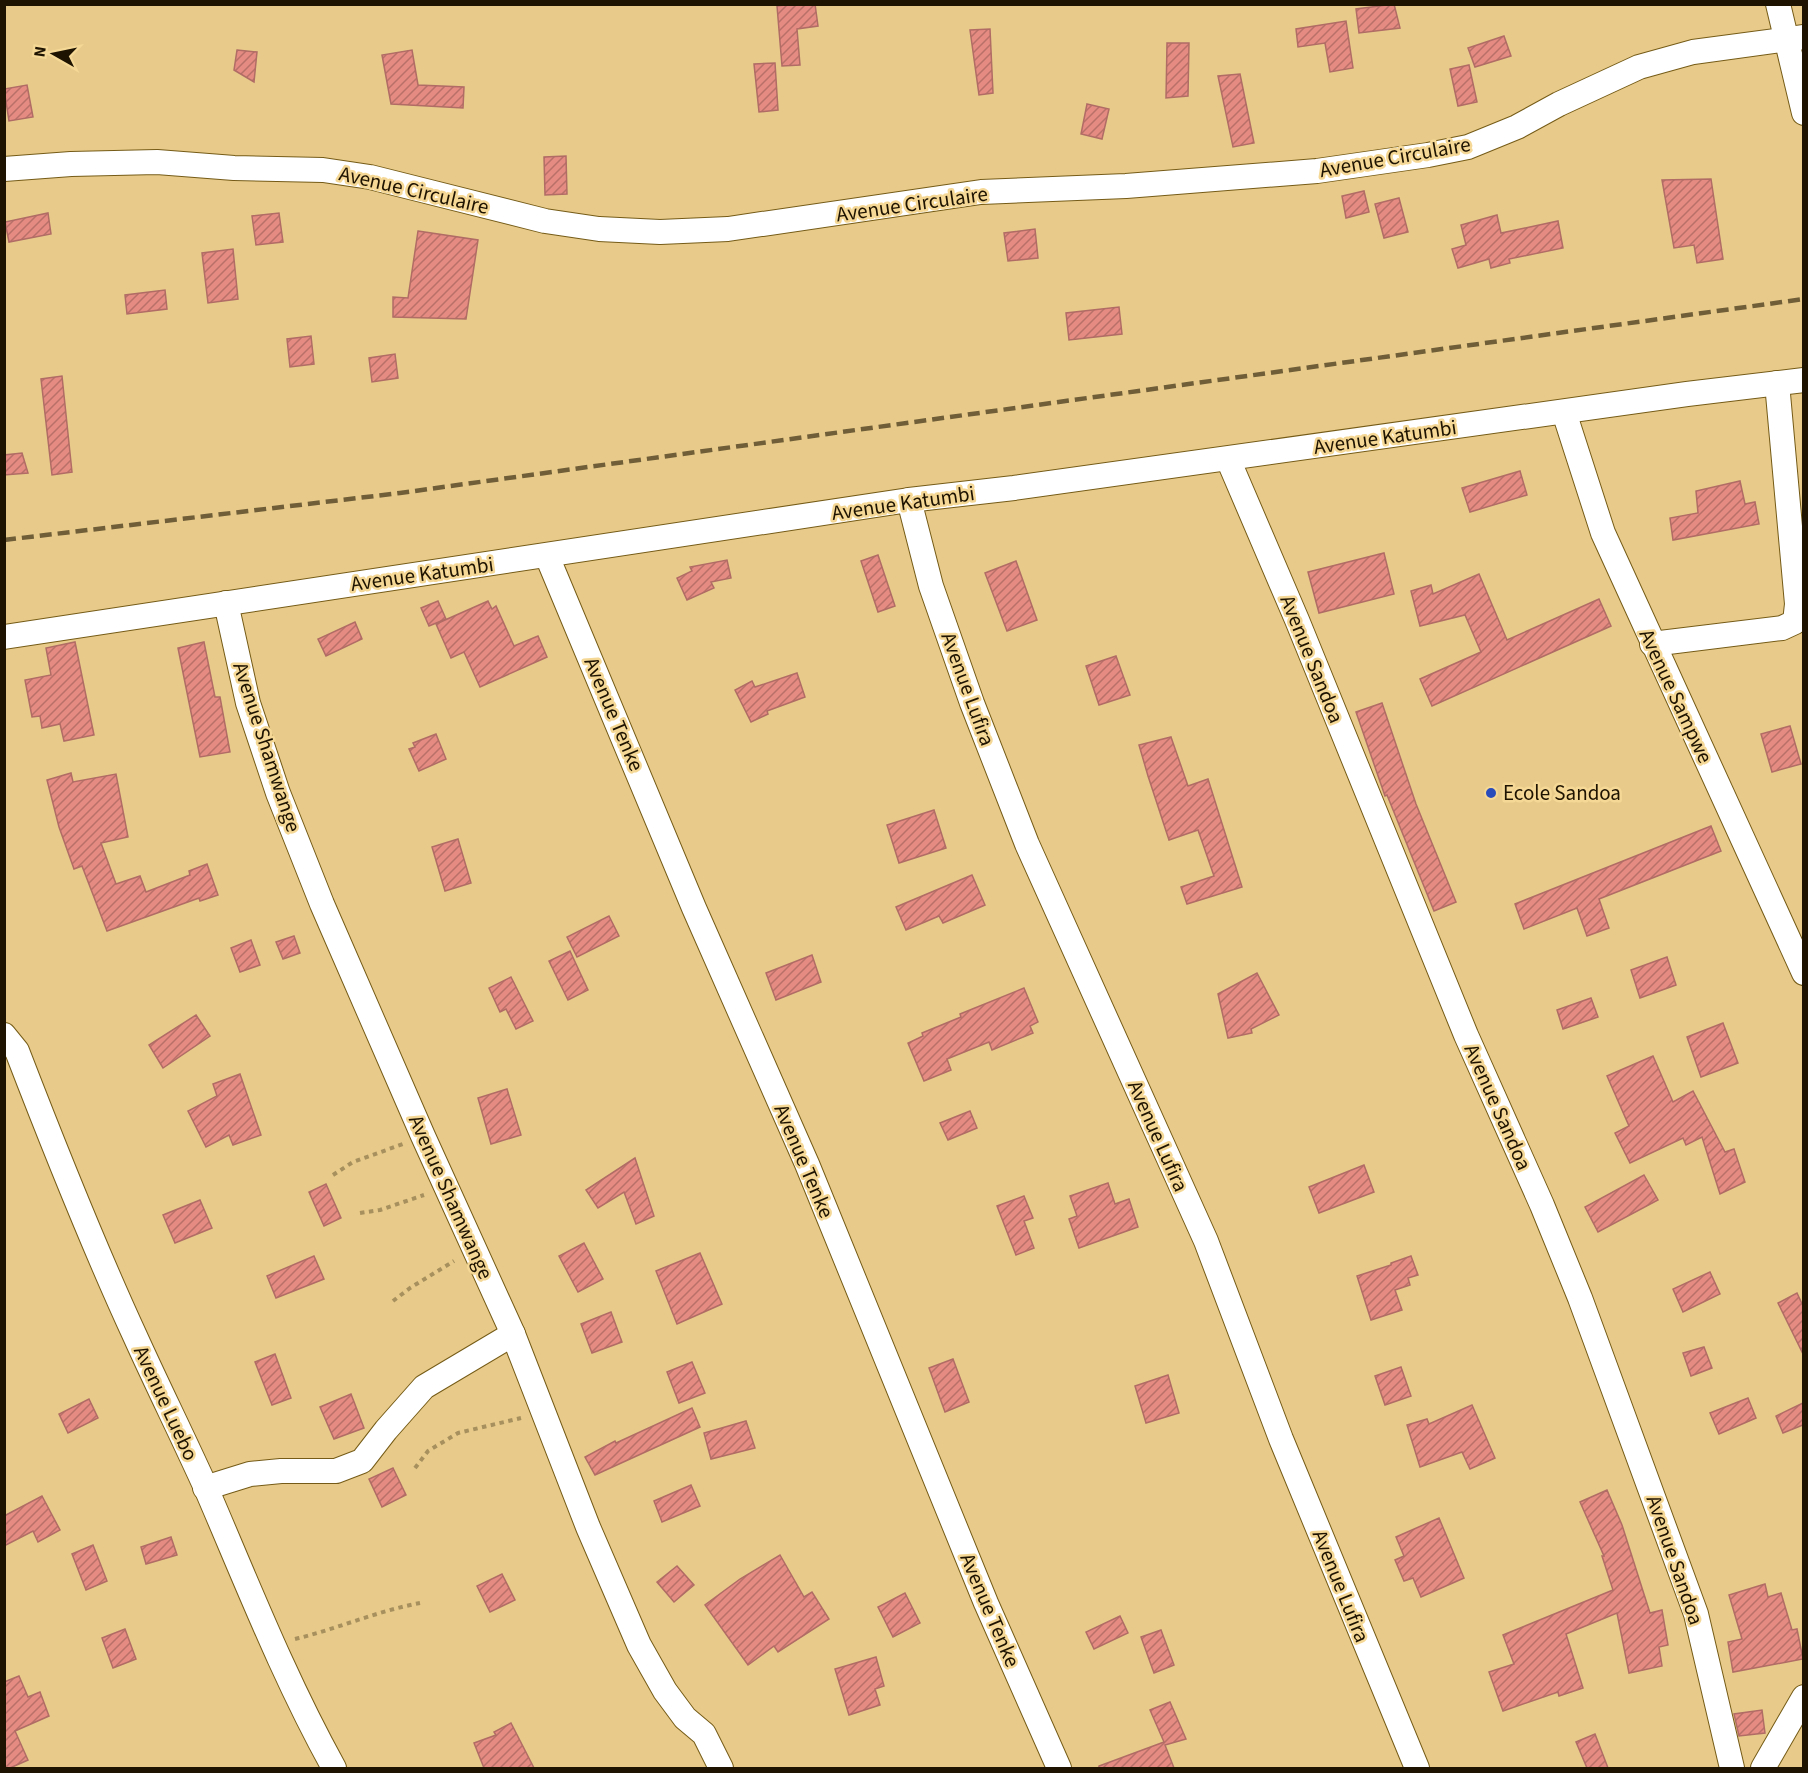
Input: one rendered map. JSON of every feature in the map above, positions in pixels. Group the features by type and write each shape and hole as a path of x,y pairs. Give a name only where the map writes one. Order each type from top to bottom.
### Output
{"street":[{"path":"1778,4 1795,37 1803,113"},
{"name":"Avenue Circulaire","path":"4,169 71,164 157,162 234,168 323,170 370,177 556,223 599,229 660,232 728,229 981,192 1126,186 1317,171 1428,155 1468,147 1507,131 1640,67 1693,52 1795,37"},
{"name":"Avenue Katumbi","path":"4,637 909,500 1014,488 1803,380"},
{"path":"1652,644 1782,628 1795,622 1797,604 1777,383"},
{"name":"Avenue Sampwe","path":"1563,412 1603,533 1803,973"},
{"name":"Avenue Sandoa","path":"1228,459 1297,620 1466,1035 1542,1205 1580,1298 1696,1614 1732,1768"},
{"name":"Avenue Lufira","path":"909,500 931,586 972,703 1027,844 1206,1241 1281,1439 1417,1768"},
{"name":"Avenue Tenke","path":"547,556 694,908 807,1164 978,1582 1059,1768"},
{"name":"Avenue Shamwange","path":"226,603 248,703 278,793 322,904 423,1136 513,1334 542,1413 612,1586 639,1645 678,1709 704,1734 721,1768"},
{"name":"Avenue Luebo","path":"4,1035 17,1051 64,1172 115,1291 205,1488 270,1641 308,1722 334,1768"},
{"path":"205,1488 250,1474 281,1471 336,1471 362,1461 424,1387 513,1334"},
{"path":"1763,1768 1803,1697"}],"path":[{"path":"333,1175 353,1162 423,1136"},
{"path":"360,1213 380,1210 447,1186"},
{"path":"393,1301 475,1247"},
{"path":"415,1468 428,1451 458,1433 542,1413"},
{"path":"270,1641 295,1639 331,1630 398,1607 420,1603"}],"building":[{"path":"815,4 818,26 797,29 800,65 782,66 777,6"},
{"path":"1394,4 1400,28 1359,33 1356,9"},
{"path":"1346,21 1353,68 1330,72 1325,43 1298,47 1296,29"},
{"path":"990,29 993,93 979,95 970,30"},
{"path":"1504,36 1511,56 1475,67 1468,48"},
{"path":"1167,43 1189,43 1188,96 1166,98"},
{"path":"237,50 257,52 254,82 234,70"},
{"path":"412,50 418,85 464,87 463,108 391,104 382,55"},
{"path":"775,63 778,110 759,112 754,64"},
{"path":"1469,65 1477,102 1458,106 1450,69"},
{"path":"1240,74 1254,143 1233,147 1218,76"},
{"path":"27,85 33,117 9,121 4,89"},
{"path":"1087,104 1109,109 1102,139 1081,134"},
{"path":"566,156 567,194 545,195 544,157"},
{"path":"1711,179 1723,259 1697,263 1694,245 1674,248 1662,180"},
{"path":"1364,191 1369,212 1346,218 1342,196"},
{"path":"1399,198 1408,232 1384,238 1375,204"},
{"path":"48,213 51,234 9,242 5,222"},
{"path":"279,213 283,242 256,245 252,216"},
{"path":"1497,215 1501,233 1558,221 1563,248 1509,259 1510,263 1491,268 1489,259 1458,268 1452,249 1466,245 1461,225"},
{"path":"1035,229 1038,258 1008,261 1004,233"},
{"path":"418,231 478,240 466,319 393,317 393,297 408,298"},
{"path":"233,249 238,299 208,303 202,253"},
{"path":"165,290 167,309 127,314 125,295"},
{"path":"1119,307 1122,334 1069,340 1066,313"},
{"path":"311,336 314,364 290,367 287,339"},
{"path":"395,354 398,378 372,382 369,358"},
{"path":"62,376 72,472 52,475 41,379"},
{"path":"22,453 28,473 4,475 4,455"},
{"path":"1520,471 1527,495 1470,512 1462,488"},
{"path":"1740,481 1745,504 1755,502 1759,524 1673,540 1670,518 1698,513 1696,491"},
{"path":"1384,553 1394,594 1319,613 1308,572"},
{"path":"878,555 895,606 878,612 861,561"},
{"path":"727,560 731,578 711,582 714,588 687,600 677,578 692,571 690,567"},
{"path":"1016,561 1037,620 1007,631 985,573"},
{"path":"1479,574 1507,640 1599,599 1611,626 1432,706 1420,679 1481,652 1465,615 1420,626 1411,591 1431,585 1433,594"},
{"path":"438,601 446,619 429,626 421,608"},
{"path":"488,601 492,609 496,606 514,646 538,636 547,657 480,687 464,652 451,658 436,624"},
{"path":"355,622 362,639 326,656 318,639"},
{"path":"75,642 94,735 64,741 60,724 42,728 40,716 32,717 25,680 51,675 46,648"},
{"path":"204,642 215,697 220,697 230,752 200,757 178,648"},
{"path":"1116,656 1130,695 1099,705 1086,666"},
{"path":"797,673 805,697 767,711 768,714 751,722 735,690 752,681 755,687"},
{"path":"1382,703 1416,804 1456,902 1434,911 1387,795 1385,796 1356,712"},
{"path":"1790,726 1801,764 1772,772 1761,734"},
{"path":"436,734 446,759 419,771 409,749 415,747 413,743"},
{"path":"1171,737 1188,786 1208,779 1242,887 1187,904 1181,887 1214,876 1198,830 1169,840 1139,745"},
{"path":"71,773 73,782 116,774 128,837 101,843 116,884 140,876 146,892 190,875 189,871 207,864 218,895 200,901 199,898 107,931 82,866 74,869 59,827 47,780"},
{"path":"934,810 946,848 899,863 887,825"},
{"path":"1711,826 1721,851 1599,899 1609,928 1587,936 1577,908 1524,929 1515,904"},
{"path":"458,839 471,883 445,891 432,847"},
{"path":"972,875 985,905 943,923 939,916 906,930 896,907"},
{"path":"609,916 619,936 577,957 567,937"},
{"path":"294,936 300,953 283,959 276,942"},
{"path":"251,940 260,965 240,972 231,948"},
{"path":"570,951 588,990 568,1000 549,961"},
{"path":"812,955 821,982 776,1000 766,973"},
{"path":"1667,957 1676,985 1640,998 1631,970"},
{"path":"1257,973 1279,1015 1251,1029 1252,1033 1228,1038 1218,994"},
{"path":"511,977 533,1021 516,1029 506,1009 500,1012 489,988"},
{"path":"1024,988 1038,1022 1030,1026 1033,1033 992,1050 989,1042 947,1059 951,1070 924,1081 908,1043 923,1036 922,1033 961,1017 960,1014"},
{"path":"1591,998 1598,1017 1563,1029 1557,1010"},
{"path":"196,1015 210,1036 163,1068 149,1045"},
{"path":"1723,1023 1738,1063 1701,1077 1687,1037"},
{"path":"1653,1056 1673,1102 1693,1091 1725,1152 1734,1149 1745,1182 1720,1194 1702,1137 1686,1145 1683,1138 1630,1163 1615,1133 1629,1126 1607,1076"},
{"path":"240,1074 261,1135 233,1145 229,1135 206,1147 188,1111 217,1096 213,1084"},
{"path":"507,1089 521,1135 491,1144 478,1098"},
{"path":"970,1111 977,1128 948,1140 940,1123"},
{"path":"635,1158 654,1216 636,1224 624,1192 598,1208 586,1190"},
{"path":"1364,1165 1374,1192 1319,1213 1309,1187"},
{"path":"1644,1175 1658,1200 1598,1232 1585,1207"},
{"path":"1108,1183 1115,1204 1129,1199 1138,1227 1079,1248 1069,1219 1077,1216 1070,1196"},
{"path":"326,1184 341,1218 324,1226 309,1192"},
{"path":"1024,1196 1033,1218 1024,1221 1034,1248 1016,1255 997,1206"},
{"path":"200,1200 212,1228 175,1243 163,1215"},
{"path":"584,1243 603,1279 578,1292 559,1256"},
{"path":"700,1253 722,1304 677,1324 656,1271"},
{"path":"314,1256 324,1279 276,1298 267,1276"},
{"path":"1411,1256 1418,1275 1408,1278 1410,1285 1395,1290 1402,1310 1371,1320 1357,1276"},
{"path":"1710,1272 1720,1294 1683,1312 1673,1289"},
{"path":"1797,1293 1803,1306 1803,1354 1778,1303"},
{"path":"611,1312 622,1342 592,1353 581,1324"},
{"path":"1704,1347 1712,1368 1691,1376 1683,1353"},
{"path":"275,1354 291,1398 272,1405 255,1362"},
{"path":"953,1359 969,1402 945,1412 929,1368"},
{"path":"692,1362 705,1393 679,1403 667,1372"},
{"path":"1401,1367 1411,1396 1385,1405 1375,1376"},
{"path":"1168,1375 1179,1413 1146,1423 1135,1386"},
{"path":"351,1394 364,1428 334,1439 320,1407"},
{"path":"1748,1398 1756,1418 1719,1434 1710,1413"},
{"path":"89,1399 98,1418 68,1433 59,1414"},
{"path":"1803,1403 1803,1425 1783,1433 1776,1416"},
{"path":"1472,1405 1495,1458 1470,1469 1462,1452 1420,1467 1407,1425 1427,1419 1429,1424"},
{"path":"692,1408 700,1427 595,1475 585,1457 615,1441 616,1443"},
{"path":"746,1421 755,1448 711,1459 704,1433"},
{"path":"393,1468 406,1495 382,1507 369,1479"},
{"path":"691,1485 700,1506 662,1522 654,1501"},
{"path":"1607,1490 1622,1525 1650,1613 1662,1610 1668,1645 1659,1647 1662,1666 1629,1673 1617,1613 1566,1634 1583,1688 1559,1696 1558,1692 1503,1711 1489,1672 1514,1664 1503,1635 1613,1590 1602,1556 1604,1556 1580,1502"},
{"path":"42,1496 60,1530 38,1542 33,1531 4,1546 4,1516"},
{"path":"1439,1518 1464,1578 1421,1597 1413,1578 1404,1581 1395,1560 1404,1556 1396,1537"},
{"path":"171,1537 177,1555 146,1564 141,1547"},
{"path":"93,1545 107,1581 86,1590 72,1554"},
{"path":"780,1555 804,1597 812,1592 829,1619 778,1652 774,1646 748,1665 705,1605 740,1579"},
{"path":"677,1566 694,1585 674,1602 657,1582"},
{"path":"502,1574 515,1600 490,1612 477,1586"},
{"path":"1765,1584 1768,1597 1781,1593 1792,1630 1797,1629 1803,1659 1733,1672 1728,1642 1742,1639 1729,1595"},
{"path":"905,1593 920,1623 893,1637 878,1607"},
{"path":"1120,1616 1128,1633 1094,1649 1086,1632"},
{"path":"125,1629 136,1659 113,1668 102,1638"},
{"path":"1161,1630 1174,1665 1154,1673 1141,1637"},
{"path":"876,1657 884,1686 875,1689 880,1705 849,1715 835,1669"},
{"path":"19,1676 28,1697 40,1692 49,1716 15,1731 28,1760 10,1768 4,1768 4,1682"},
{"path":"1170,1702 1186,1739 1165,1745 1174,1768 1099,1768 1099,1766 1164,1742 1150,1710"},
{"path":"1762,1710 1765,1733 1739,1736 1734,1714"},
{"path":"511,1723 534,1768 484,1768 474,1743 496,1735 494,1732"},
{"path":"1595,1734 1608,1768 1587,1768 1576,1742"}],"railway":[{"path":"4,540 400,493 1804,299"}],"place":[{"name":"Ecole Sandoa","path":"1491,793"}]}
